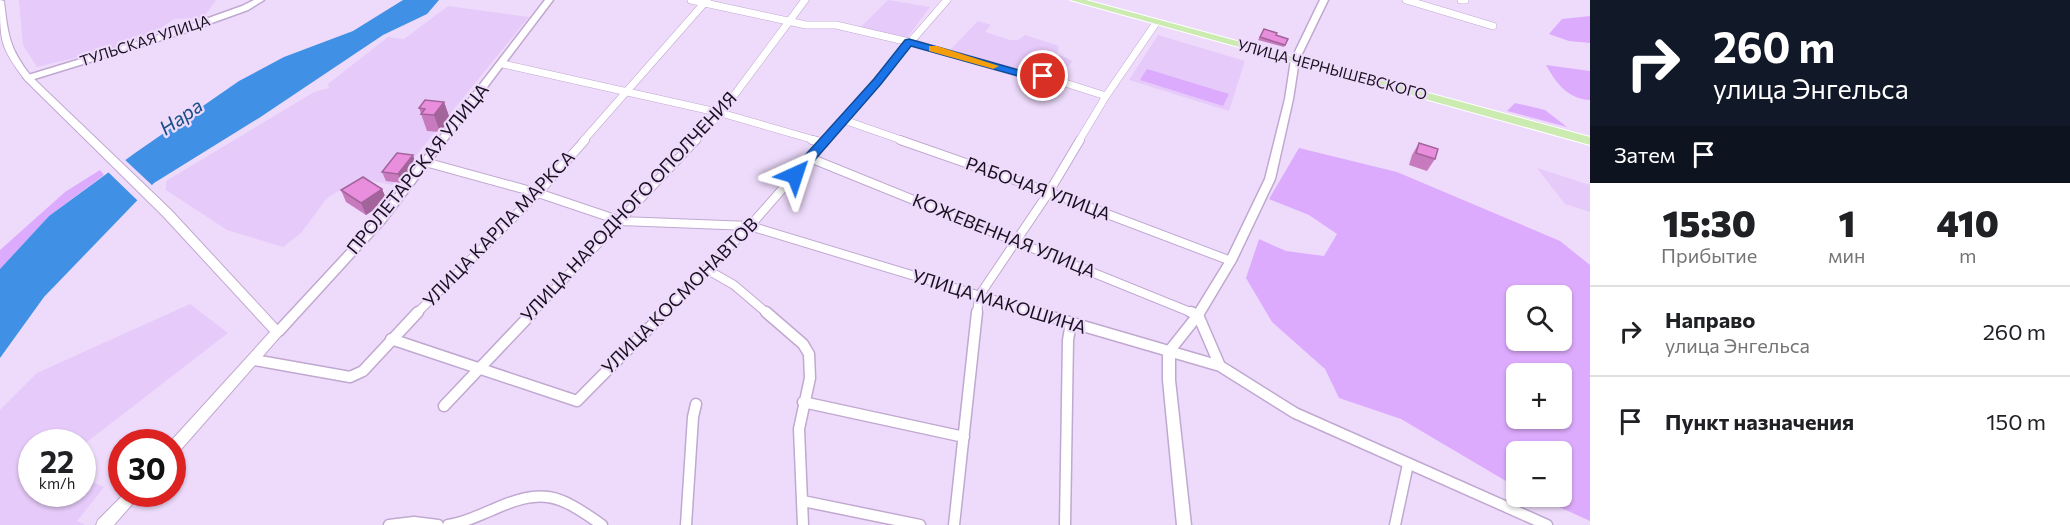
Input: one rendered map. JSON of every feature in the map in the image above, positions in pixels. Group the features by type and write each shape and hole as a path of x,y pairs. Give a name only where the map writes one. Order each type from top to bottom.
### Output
{"main road":[{"name":"УЛИЦА ЧЕРНЫШЕВСКОГО","path":"1075,0 1590,141"},
{"path":"0,1 4,41 9,56 100,150 167,213 278,332 186,435"},
{"path":"104,525 121,507"}],"street":[{"name":"ТУЛЬСКАЯ УЛИЦА","path":"28,78 178,32 245,8 260,0"},
{"name":"ПРОЛЕТАРСКАЯ УЛИЦА","path":"278,332 381,220 549,0"},
{"path":"691,0 706,1 806,25 836,26 909,42 1029,76 1043,76 1106,96"},
{"name":"УЛИЦА НАРОДНОГО ОПОЛЧЕНИЯ","path":"444,406 621,222 721,113 787,21 805,0"},
{"name":"УЛИЦА КОСМОНАВТОВ","path":"478,369 577,400 750,226 947,0"},
{"path":"1184,525 1169,380 1169,351 1198,315 1231,261 1270,179 1289,99 1295,60 1324,0"},
{"path":"1406,0 1493,26"},
{"name":"УЛИЦА КАРЛА МАРКСА","path":"254,360 350,377 363,371 391,339 538,193 706,1"},
{"path":"954,525 979,296 1049,192 1106,96 1156,22"},
{"path":"502,64 721,113 824,142"},
{"name":"РАБОЧАЯ УЛИЦА","path":"844,120 1049,192 1231,261"},
{"name":"КОЖЕВЕННАЯ УЛИЦА","path":"810,158 1198,315"},
{"name":"УЛИЦА МАКОШИНА","path":"425,162 538,193 621,222 750,226 1220,366 1294,413 1547,525"},
{"path":"706,269 734,285 803,344 809,354 810,378 799,429 803,525"},
{"path":"1198,315 1220,366"},
{"path":"1065,525 1068,340 1071,323"},
{"path":"391,339 478,369"},
{"path":"803,402 964,437"},
{"path":"686,525 693,417 696,404"},
{"path":"1395,525 1408,464"},
{"path":"448,525 462,524 496,508 532,495 543,494 569,502 602,525"},
{"path":"803,501 920,525"},
{"path":"389,525 414,522 438,525"}],"shaded area":[{"path":"19,0 216,0 203,18 174,19 155,32 108,50 37,67 23,45"},
{"path":"888,0 930,7 907,38 861,27"},
{"path":"448,6 529,17 392,185 359,178 327,198 301,233 283,247 227,230 166,190 166,181 314,92 329,88 328,84 388,37 404,39"},
{"path":"1590,16 1590,43 1569,41 1549,34 1562,19"},
{"path":"978,21 991,25 985,32 1010,40 1018,40 1025,35 1059,46 1057,54 1073,61 1063,71 1053,74 1034,73 950,50"},
{"path":"1158,35 1245,61 1229,111 1129,80"},
{"path":"1546,65 1590,71 1590,100 1575,97 1569,93 1554,78"},
{"path":"1147,69 1229,94 1223,106 1140,80"},
{"path":"1515,103 1545,110 1567,127 1507,111"},
{"path":"1299,148 1397,172 1560,241 1590,265 1590,521 1559,507 1572,507 1572,441 1506,441 1506,481 1401,419 1339,398 1325,369 1272,322 1246,278 1259,239 1286,251 1324,256 1337,234 1309,215 1269,199"},
{"path":"1537,168 1590,185 1590,212 1565,204"},
{"path":"100,170 104,175 49,216 0,269 0,250 65,192"},
{"path":"190,304 228,333 96,435 96,429 18,429 18,507 88,507 77,521 85,525 0,525 0,410 37,373"},
{"path":"96,484 104,487 96,497"}],"water":[{"path":"403,0 439,0 427,14 383,35 259,118 154,183 44,297 0,358 0,269 49,216 239,81 284,57 353,31"}],"pier":[{"path":"123,158 154,187 139,202 106,170"}],"building":[{"path":"1264,29 1288,39 1285,45 1260,37"},
{"path":"425,100 444,102 434,115 421,114 425,109 419,108"},
{"path":"1419,143 1438,149 1435,159 1416,153"},
{"path":"397,153 413,155 398,174 382,172"},
{"path":"363,177 382,189 361,203 341,190"}],"slow traffic":[{"path":"933,49 993,66"}],"route":[{"path":"795,175 878,81 909,42 1029,76 1043,76"}],"water label":[{"name":"Нара","path":"181,117"}]}
